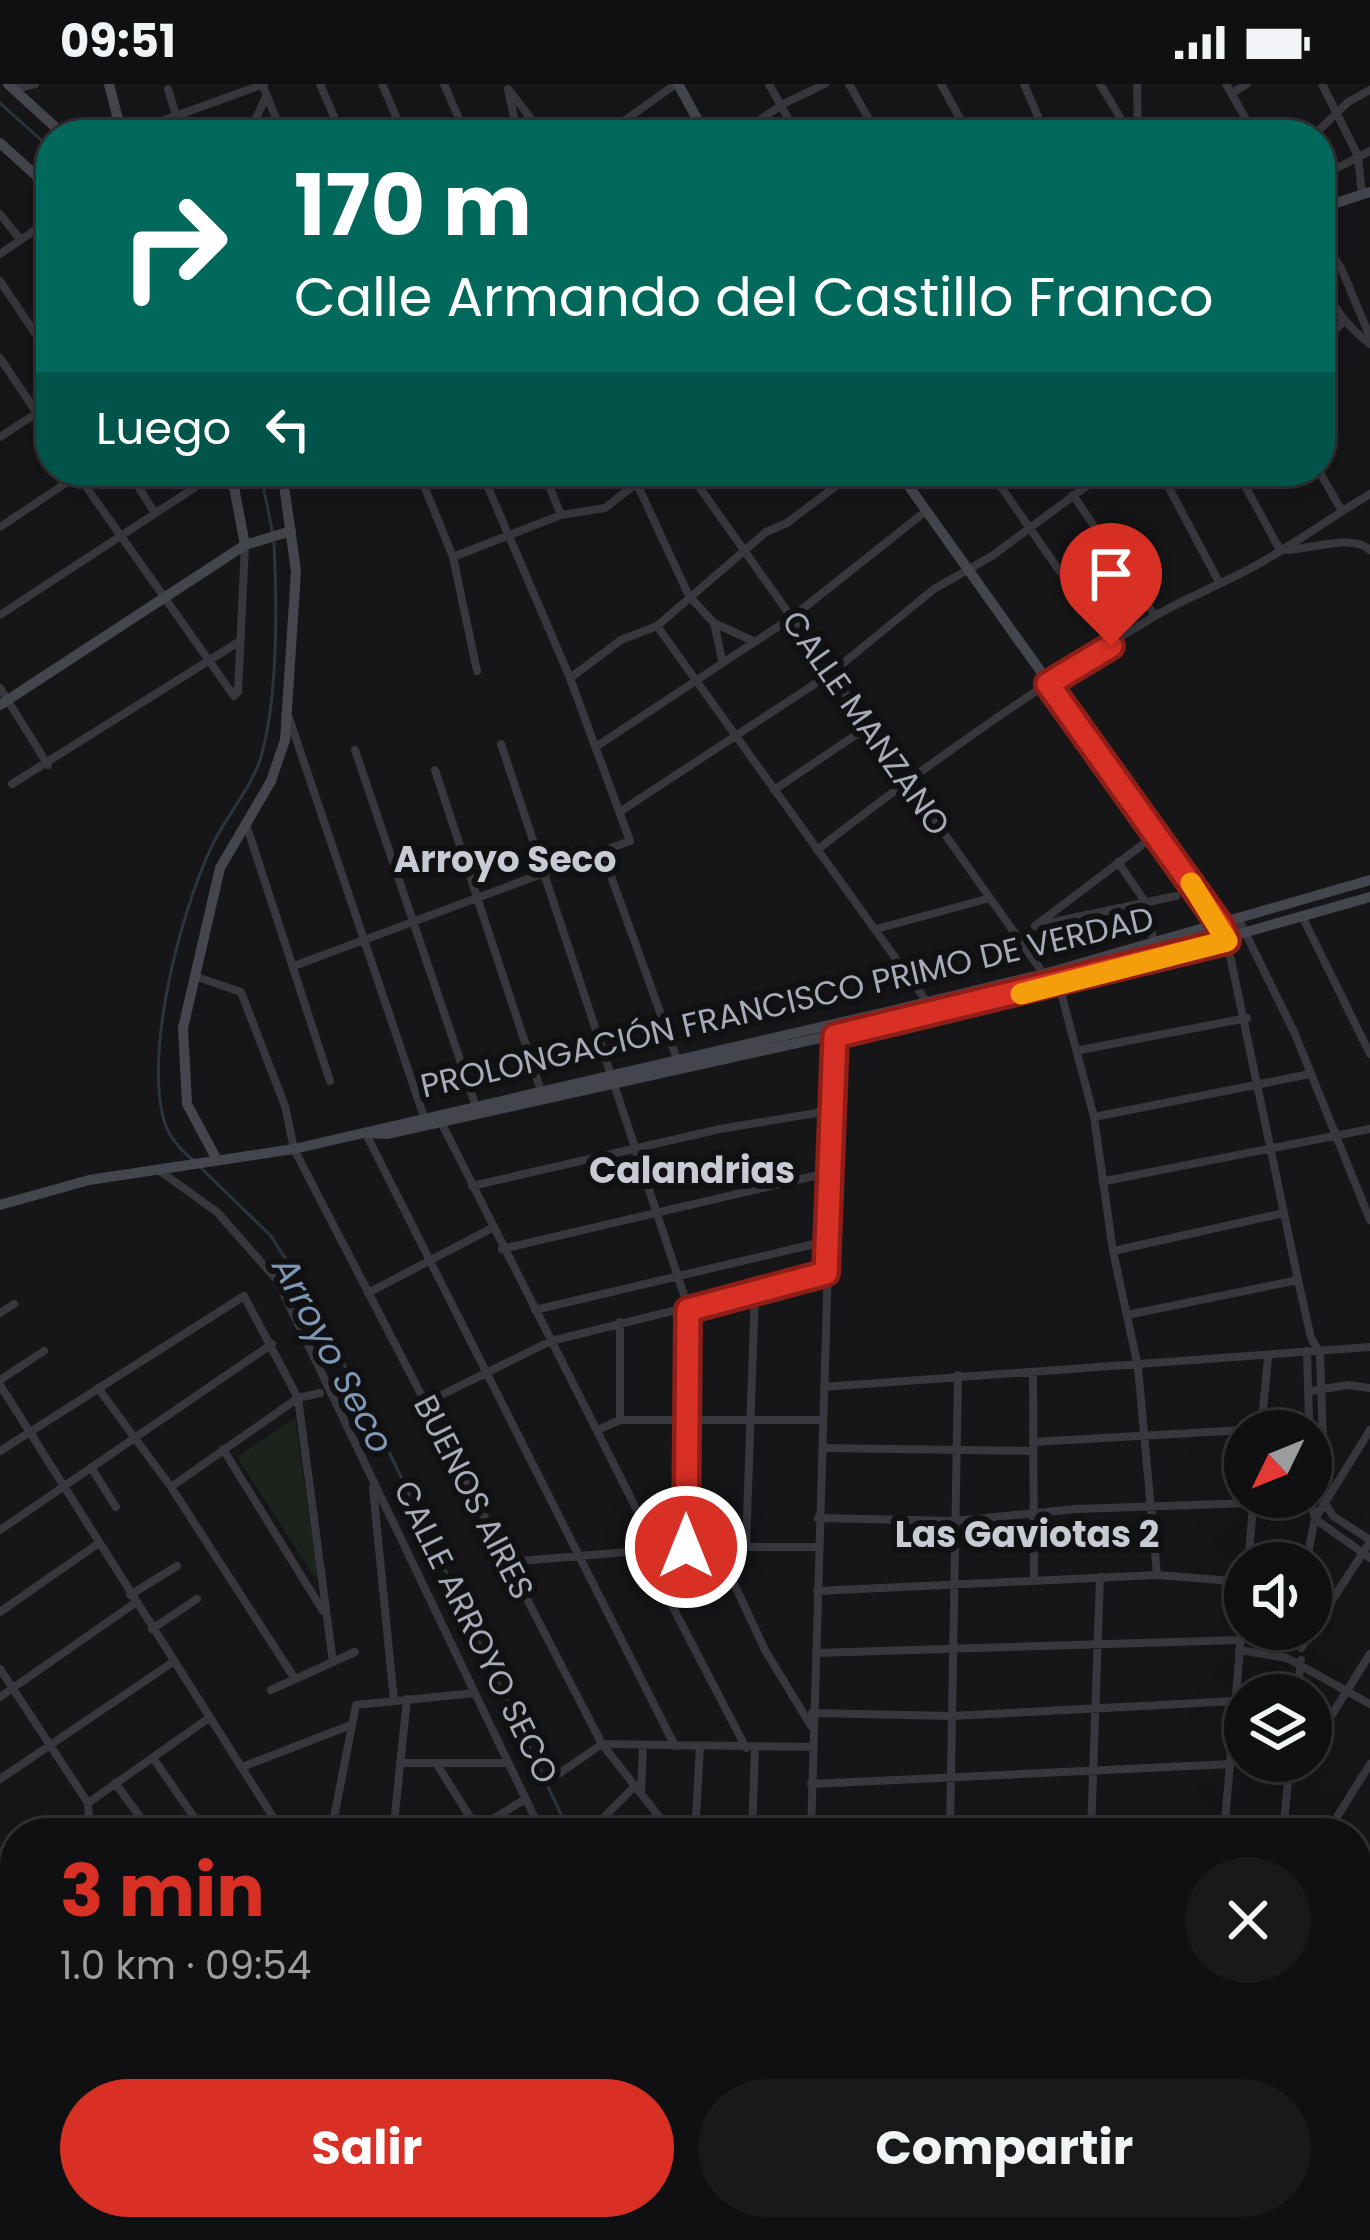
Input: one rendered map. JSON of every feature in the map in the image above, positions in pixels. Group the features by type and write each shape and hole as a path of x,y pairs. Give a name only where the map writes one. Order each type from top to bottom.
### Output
{"main road":[{"path":"109,84 118,120"},
{"path":"677,84 697,120"},
{"path":"11,87 47,120"},
{"path":"0,143 36,175"},
{"path":"1335,203 1366,193"},
{"path":"235,486 249,543"},
{"path":"213,1160 190,1118 183,1087 183,1028 220,868 283,754 296,598 285,486"},
{"path":"910,487 1221,926 1227,941"},
{"path":"2,698 249,543 287,531"},
{"name":"PROLONGACIÓN FRANCISCO PRIMO DE VERDAD","path":"163,1168 294,1149 835,1029 1367,882"},
{"name":"PROLONGACIÓN FRANCISCO PRIMO DE VERDAD","path":"366,1132 387,1134 440,1122 541,1091 610,1080 677,1058 1059,985 1370,898"},
{"path":"0,1205 89,1180 163,1168"}],"street":[{"path":"11,87 35,84"},
{"path":"219,84 224,100"},
{"path":"165,120 263,84 277,120"},
{"path":"320,84 336,120"},
{"path":"382,84 398,120"},
{"path":"444,84 460,120"},
{"path":"625,120 677,84"},
{"path":"769,84 789,120"},
{"path":"760,120 825,84"},
{"path":"849,84 869,120"},
{"path":"941,84 961,120"},
{"path":"1024,84 1040,120"},
{"path":"1100,84 1121,120"},
{"path":"1128,120 1137,84"},
{"path":"1246,84 1229,88 1247,120"},
{"path":"1322,84 1358,156 1366,193"},
{"path":"507,86 515,120"},
{"path":"507,86 533,120"},
{"path":"168,89 178,120"},
{"path":"1330,120 1370,90"},
{"path":"255,120 267,96"},
{"path":"1335,169 1370,151"},
{"path":"0,214 20,239"},
{"path":"0,254 36,229"},
{"path":"1335,266 1370,340"},
{"path":"0,281 36,335"},
{"path":"1335,306 1344,321 1370,340"},
{"path":"1335,330 1344,321"},
{"path":"0,358 36,412"},
{"path":"0,436 36,414"},
{"path":"0,527 58,486"},
{"path":"85,486 204,661 234,697 249,543"},
{"path":"137,486 154,513"},
{"path":"0,615 195,486"},
{"path":"424,486 452,557 477,671"},
{"path":"294,966 630,841 570,678 487,486"},
{"path":"549,486 561,515"},
{"path":"452,557 561,515 605,508 635,486"},
{"path":"637,486 666,537 689,596 714,622 752,641"},
{"name":"CALLE MANZANO","path":"698,486 1044,974"},
{"path":"570,678 621,640 657,626 743,550 835,486"},
{"path":"1001,486 1111,646"},
{"path":"622,812 830,674 966,569 1086,486"},
{"path":"1168,486 1219,582"},
{"path":"1245,486 1280,550"},
{"path":"1328,486 1342,511"},
{"path":"817,850 908,780 931,769 975,732 1048,684 1155,616 1280,550 1370,494"},
{"path":"1073,495 1155,616"},
{"path":"597,746 791,618 926,511"},
{"path":"1280,550 1367,545"},
{"path":"714,622 722,660"},
{"path":"657,626 927,1002"},
{"path":"12,784 48,766 242,640"},
{"path":"2,698 48,766"},
{"path":"286,711 424,1117"},
{"path":"774,790 869,726"},
{"path":"501,744 688,1310 686,1547"},
{"path":"355,750 476,1110"},
{"path":"435,770 541,1091"},
{"path":"246,822 330,1081"},
{"path":"1142,845 1035,926 1176,896"},
{"path":"603,854 677,1058"},
{"path":"1118,862 1146,903 1154,944"},
{"path":"1367,882 1370,898"},
{"path":"875,930 990,898"},
{"path":"1303,918 1370,1054"},
{"path":"1239,920 1370,1220"},
{"path":"1227,941 1247,1018 1298,1280 1311,1338 1319,1352 1324,1410"},
{"name":"BUENOS AIRES","path":"192,975 241,992 285,1106 294,1149 602,1744 660,1818"},
{"path":"1059,985 1080,1050 1094,1117 1113,1251 1138,1366 1156,1575"},
{"path":"1080,1050 1247,1018"},
{"path":"811,1818 835,1029"},
{"path":"1094,1117 1310,1074"},
{"path":"471,1186 636,1152 720,1129 834,1110"},
{"path":"440,1122 598,1430 653,1550 665,1592 750,1748 752,1818"},
{"path":"1105,1181 1274,1152 1370,1129"},
{"path":"366,1132 675,1746"},
{"name":"CALLE ARROYO SECO","path":"163,1168 217,1212 278,1280 534,1818"},
{"path":"502,1249 831,1172"},
{"path":"1113,1251 1284,1213"},
{"path":"368,1293 491,1228"},
{"path":"535,1310 827,1241"},
{"path":"425,1403 551,1341 826,1273"},
{"path":"1127,1315 1298,1280"},
{"path":"746,1546 755,1288"},
{"path":"0,1451 244,1296 298,1399 333,1662"},
{"path":"0,1313 14,1304"},
{"path":"620,1322 620,1420"},
{"path":"1310,1410 1307,1353 1311,1338"},
{"path":"0,1530 272,1344"},
{"path":"824,1388 1370,1347"},
{"path":"44,1351 0,1383 273,1818"},
{"path":"1263,1410 1268,1358"},
{"path":"1033,1374 1034,1581"},
{"path":"950,1818 958,1375"},
{"path":"98,1388 171,1487 295,1679"},
{"path":"1310,1390 1370,1388"},
{"path":"171,1487 298,1399 320,1394"},
{"path":"598,1430 620,1420 823,1420"},
{"path":"1332,1492 1370,1430"},
{"path":"823,1448 1032,1446 1147,1433 1224,1431"},
{"path":"223,1449 327,1618"},
{"path":"92,1469 116,1507"},
{"path":"373,1480 394,1701"},
{"path":"818,1518 955,1521 1224,1501"},
{"path":"1332,1514 1370,1541 1367,1556 1332,1605"},
{"path":"1310,1542 1315,1520 1367,1556"},
{"path":"0,1612 99,1543"},
{"path":"507,1562 686,1547 817,1547"},
{"path":"717,1547 765,1650 812,1729"},
{"path":"0,1697 177,1566"},
{"path":"817,1592 1156,1575 1224,1580"},
{"path":"1091,1818 1100,1577"},
{"path":"152,1629 197,1599"},
{"path":"816,1653 954,1653 1097,1642 1224,1645"},
{"path":"1257,1650 1301,1663 1370,1704"},
{"path":"1300,1674 1301,1650"},
{"path":"271,1690 355,1652"},
{"path":"1332,1716 1370,1654"},
{"path":"0,1779 173,1662"},
{"path":"0,1669 88,1803 88,1818"},
{"path":"334,1818 356,1705 475,1693"},
{"path":"394,1818 407,1699"},
{"path":"812,1713 952,1716 1224,1702"},
{"path":"88,1803 209,1718"},
{"path":"241,1768 352,1724"},
{"path":"560,1773 602,1744 812,1747"},
{"path":"607,1818 638,1790 643,1746"},
{"path":"696,1818 700,1746"},
{"path":"153,1758 195,1818"},
{"path":"400,1763 508,1763"},
{"path":"436,1763 468,1818"},
{"path":"812,1784 1224,1764"},
{"path":"1336,1818 1370,1764"},
{"path":"1225,1818 1229,1782"},
{"path":"1284,1818 1288,1782"},
{"path":"116,1784 141,1818"},
{"path":"497,1818 525,1799"}],"shaded area":[{"path":"295,1418 318,1578 237,1457"}],"waterway":[{"name":"Arroyo Seco","path":"0,103 36,135"},
{"name":"Arroyo Seco","path":"263,486 273,534"},
{"name":"Arroyo Seco","path":"194,1161 175,1142 163,1117 159,1088 162,1019 177,945 199,878 262,753 274,677 274,543"},
{"name":"Arroyo Seco","path":"201,1168 271,1236 309,1296 392,1458 563,1818"}],"slow traffic":[{"path":"1021,994 1227,941 1191,883"}],"district":[{"name":"Arroyo Seco","path":"505,859"},
{"name":"Calandrias","path":"692,1170"},
{"name":"Las Gaviotas 2","path":"1027,1534"}],"route":[{"path":"686,1547 688,1310 755,1288 826,1273 835,1036 1227,941 1221,926 1048,684 1111,646"}]}
